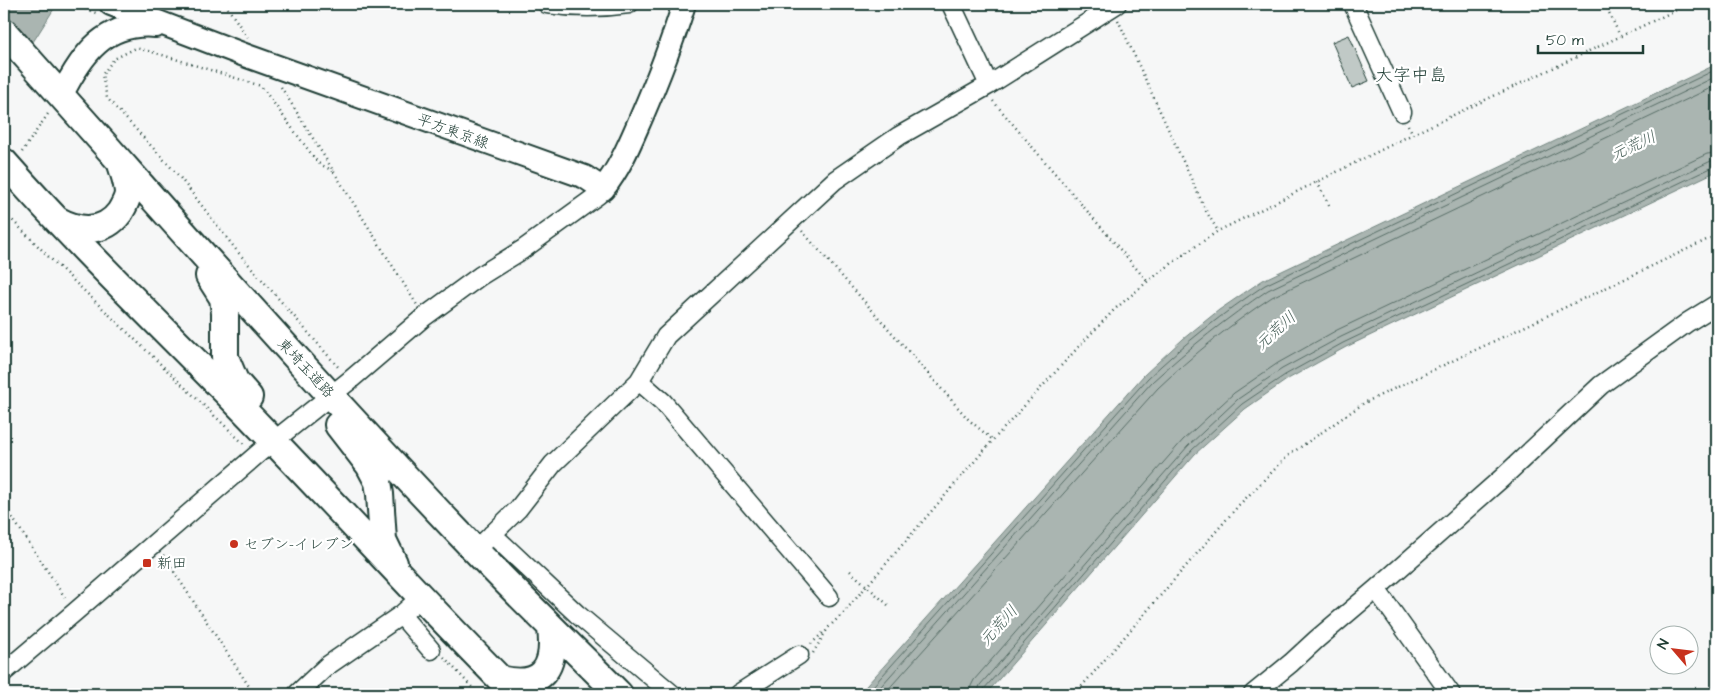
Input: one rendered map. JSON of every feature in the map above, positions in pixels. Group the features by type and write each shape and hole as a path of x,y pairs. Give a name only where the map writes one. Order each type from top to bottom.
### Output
{"highway":[{"name":"東埼玉道路","path":"4,32 177,226 341,388 484,542 551,628 620,694"},
{"path":"58,220 68,226 81,230 95,229 116,217 128,197 128,184 121,164"},
{"path":"7,166 267,447 413,589 507,686 515,682 526,682 538,678 548,666 553,646 551,628"},
{"path":"177,226 193,256 214,283 222,298 225,313 225,357 235,381 261,411 268,425 267,447"},
{"path":"341,388 332,411 337,424 369,465 378,482 383,540 388,554 413,589"}],"main road":[{"name":"平方東京線","path":"111,4 247,56 584,177 603,189"},
{"path":"603,189 621,161 653,90 684,4"},
{"path":"54,88 71,75 92,46 115,30 131,26 177,28"}],"street":[{"path":"547,4 603,8 629,4"},
{"path":"951,4 985,87"},
{"path":"1353,4 1402,112"},
{"path":"672,694 577,614 484,542 518,508 554,464 638,381 666,336 835,180 899,136 985,87 1115,6"},
{"path":"4,672 267,447 341,388 424,317 480,276 555,227 598,195 603,189"},
{"path":"1253,694 1502,478 1601,385 1688,322 1717,304"},
{"path":"638,381 664,402 829,597"},
{"path":"297,694 327,666 401,615 413,589"},
{"path":"1376,589 1451,694"},
{"path":"401,615 431,650"},
{"path":"738,694 805,655"}],"path":[{"path":"225,4 246,34 250,46 247,56"},
{"path":"1605,4 1620,36"},
{"path":"805,655 993,440 1115,309 1147,282 1218,231 1413,134 1689,4"},
{"path":"1115,6 1206,211 1218,231"},
{"path":"333,171 318,163 261,86 156,52 136,48 114,58 102,75 107,98 178,175 237,251 326,351 341,388"},
{"path":"283,69 280,82 281,89 424,317"},
{"path":"985,87 1147,282"},
{"path":"7,166 54,88"},
{"path":"1317,182 1329,205"},
{"path":"4,216 12,218 52,260 246,445 267,447"},
{"path":"791,219 969,420 993,440"},
{"path":"1075,694 1239,505 1289,455 1364,404 1717,235"},
{"path":"4,504 76,612"},
{"path":"155,544 254,694"},
{"path":"850,571 888,605"},
{"path":"805,655 828,628"},
{"path":"431,650 437,649 478,694"}],"water":[{"path":"4,4 57,4 4,88"},
{"name":"元荒川","path":"1717,64 1717,171 1346,347 1288,379 1245,409 1195,454 986,694 859,694 1144,375 1183,339 1219,310 1263,280"}],"pier":[{"path":"4,11 34,45 4,91"}],"building":[{"path":"1349,35 1369,81 1352,88 1332,42"}],"place":[{"name":"セブン-イレブン","path":"234,544"},
{"name":"新田","path":"147,563"}],"district":[{"name":"大字中島","path":"1411,75"}]}
